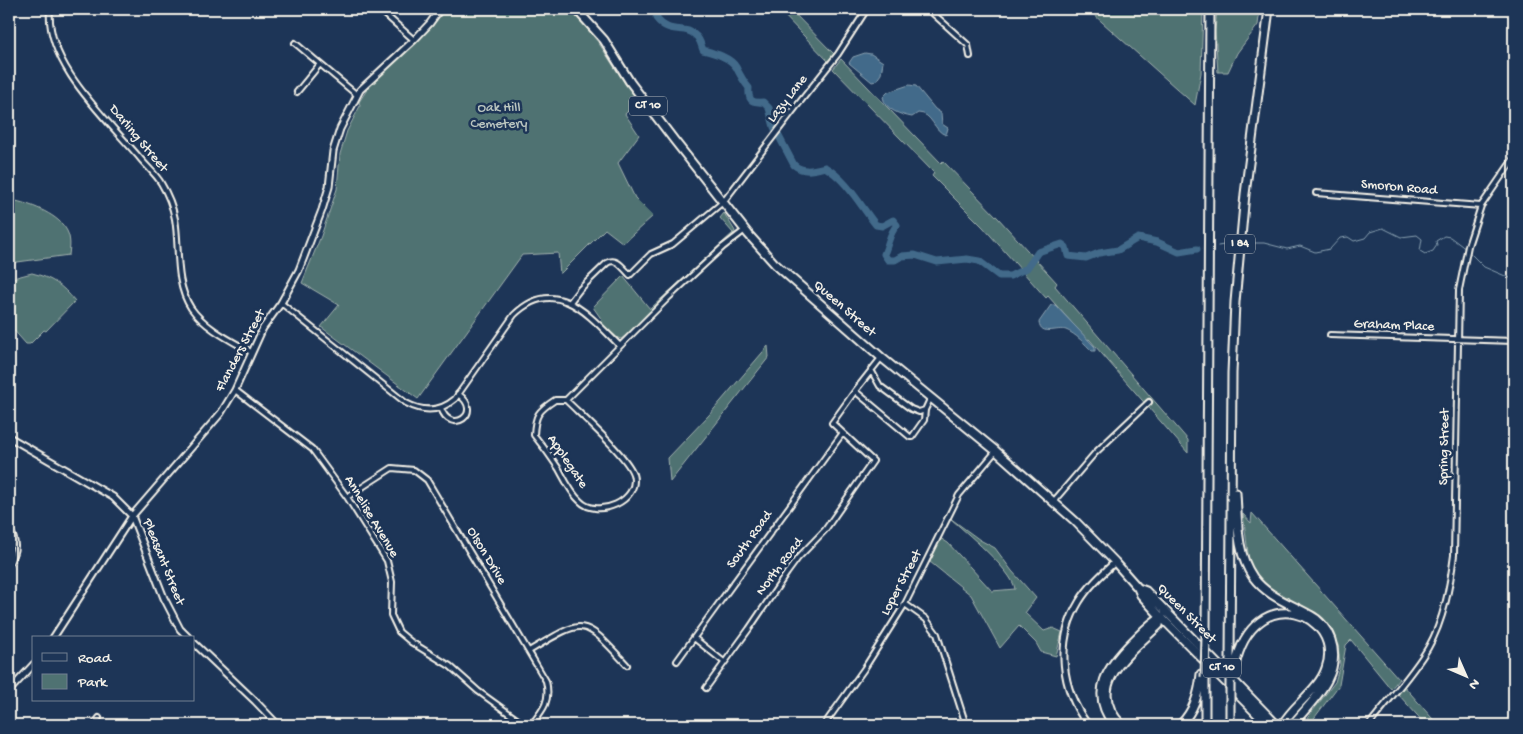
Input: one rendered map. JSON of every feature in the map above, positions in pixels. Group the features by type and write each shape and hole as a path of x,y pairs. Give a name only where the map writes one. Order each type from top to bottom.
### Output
{"highway":[{"name":"Queen Street","path":"576,9 604,40 630,82 674,140 745,230 775,264 882,358 996,451 1053,502 1115,562 1138,588 1141,595 1277,725"},
{"name":"I 84","path":"1203,676 1206,635 1210,9"},
{"name":"I 84","path":"1233,663 1231,513 1233,483 1233,338 1241,230 1269,9"},
{"path":"1233,483 1240,541 1244,559 1254,578 1262,588 1277,598 1316,618 1332,643 1334,657 1329,678 1292,725"},
{"path":"1230,725 1233,663 1246,635 1254,625 1266,617 1280,613 1292,613 1308,619 1319,629 1325,639 1328,650 1326,669 1320,680 1282,725"},
{"name":"Queen Street","path":"1164,615 1268,725"},
{"path":"1114,725 1106,714 1102,701 1102,686 1107,672 1119,655 1153,621 1164,615"},
{"path":"1122,725 1114,716 1109,706 1107,694 1109,680 1119,664 1159,625 1164,615"},
{"path":"1180,725 1196,702 1203,676"},
{"path":"1203,676 1205,725"}],"street":[{"name":"Darling Street","path":"50,9 49,17 55,46 65,68 161,183 175,218 182,289 191,307 205,323 252,352"},
{"path":"379,9 414,40"},
{"name":"Flanders Street","path":"54,636 132,516 221,413 235,390 263,328 281,303 299,270 322,210 328,187 332,151 340,129 360,90 414,40 440,9"},
{"name":"Lazy Lane","path":"570,302 580,289 611,260 619,263 630,274 651,254 673,244 724,201 838,54 867,9"},
{"path":"928,9 968,45 970,56"},
{"path":"295,43 358,95"},
{"path":"297,92 320,64"},
{"name":"Spring Street","path":"1369,725 1419,662 1429,646 1450,584 1454,554 1459,290 1468,246 1481,206 1514,158"},
{"name":"Smoron Road","path":"1316,193 1481,206"},
{"name":"Applegate","path":"566,400 630,467 634,476 634,482 626,499 618,504 611,507 590,507 580,503 551,457 534,435 535,420 541,408 555,400 566,400 620,345 723,248 745,230"},
{"path":"281,303 406,403 425,410 441,408 450,403 518,312 534,302 545,299 558,299 570,302 584,310 620,345"},
{"name":"Graham Place","path":"1330,335 1514,342"},
{"path":"842,434 832,424 855,391 882,358"},
{"path":"871,370 880,386 911,409 919,412 926,410"},
{"name":"Annelise Avenue","path":"235,390 312,449 347,497 387,561 392,582 391,615 399,632 411,642 450,666 478,691 524,725"},
{"path":"855,391 910,437 912,437 924,420 931,397"},
{"path":"441,408 448,420 456,422 463,419 469,405 458,394"},
{"path":"1053,502 1095,453 1150,402"},
{"name":"North Road","path":"706,688 798,558 825,530 873,461 842,434"},
{"name":"South Road","path":"677,661 842,434"},
{"name":"Pleasant Street","path":"9,437 113,497 132,516 164,598 180,629 187,636"},
{"name":"Loper Street","path":"824,725 864,668 905,604 958,498 996,451"},
{"name":"Olson Drive","path":"347,497 392,468 414,470 427,480 546,681 548,698 543,709 531,725"},
{"path":"9,528 13,535 16,550 9,565"},
{"path":"1088,725 1077,710 1067,684 1064,658 1065,638 1079,602 1090,586 1115,562"},
{"path":"905,604 926,619 937,634 966,725"},
{"path":"529,651 566,629 576,626 586,627 595,632 627,665"},
{"path":"694,638 724,662"},
{"path":"195,644 278,725"},
{"path":"9,691 32,666"},
{"path":"94,725 99,718"}],"green space":[{"name":"Oak Hill Cemetery","path":"446,9 571,9 598,42 626,85 640,99 625,114 639,135 618,163 635,198 653,216 623,243 605,229 560,274 558,253 522,255 418,399 321,327 339,305 302,283 337,189 340,154 347,131 360,106 359,102 368,88 430,29"},
{"path":"778,9 790,9 834,54 828,61"},
{"path":"1095,9 1203,9 1201,73 1195,105 1093,14"},
{"path":"1217,9 1260,9 1258,25 1237,53 1228,72 1218,72 1215,31"},
{"path":"841,59 941,163 943,161 998,218 1057,283 1055,286 1188,440 1188,453 1089,339 1087,340 1048,296 1046,298 983,227 932,176 934,173 833,69"},
{"path":"16,201 45,212 63,225 69,237 69,255 10,263 9,202"},
{"path":"724,213 735,231 732,236 637,327 621,339 600,323 602,320 593,307 623,276 650,309 733,233 720,218"},
{"path":"32,273 56,283 75,301 46,331 44,330 30,344 26,344 11,327 9,329 9,279"},
{"path":"768,346 769,357 670,482 668,458 709,415"},
{"path":"1252,513 1399,679 1391,689 1351,640 1346,645 1339,685 1309,725 1302,725 1335,682 1340,665 1338,645 1329,630 1280,597 1259,579 1249,561 1243,514 1251,523"},
{"path":"950,518 980,540 995,548 1036,598 1025,613 1044,631 1053,628 1062,632 1056,656 1041,652 1036,643 1019,626 1000,648 971,595 930,562 940,538 948,543 992,591 1015,589 1006,572 997,562"},
{"path":"1404,686 1438,725 1426,725 1398,694"}],"water":[{"path":"865,53 871,54 883,62 881,74 876,81 872,82 849,63 853,57"},
{"path":"909,85 916,86 935,109 941,113 942,124 948,128 946,135 938,130 927,116 918,113 912,117 908,116 890,109 884,102 883,97 888,92"},
{"path":"1051,305 1055,305 1095,347 1095,351 1092,351 1066,330 1050,331 1040,327 1039,322"}],"waterway":[{"path":"664,9 658,13 656,18 661,23 667,27 692,33 698,39 703,50 721,56 736,67 749,88 751,100 763,102 769,108 774,127 794,165 805,170 825,167 847,186 876,225 882,226 893,220 897,225 894,228 884,254 888,260 915,255 937,262 967,259 979,261 999,276 1010,276 1027,268 1038,252 1062,244 1066,247 1068,256 1086,258 1099,253 1118,250 1138,238 1157,242 1179,252 1197,249"},
{"path":"1252,243 1264,243 1287,249 1300,246 1315,252 1330,249 1340,238 1348,237 1354,241 1365,238 1370,232 1383,228 1401,237 1417,235 1422,239 1420,251 1425,254 1433,251 1437,245 1436,241 1444,236 1450,237 1466,249"},
{"path":"1218,246 1230,244"},
{"path":"1469,252 1484,267 1510,278 1514,277"}]}
